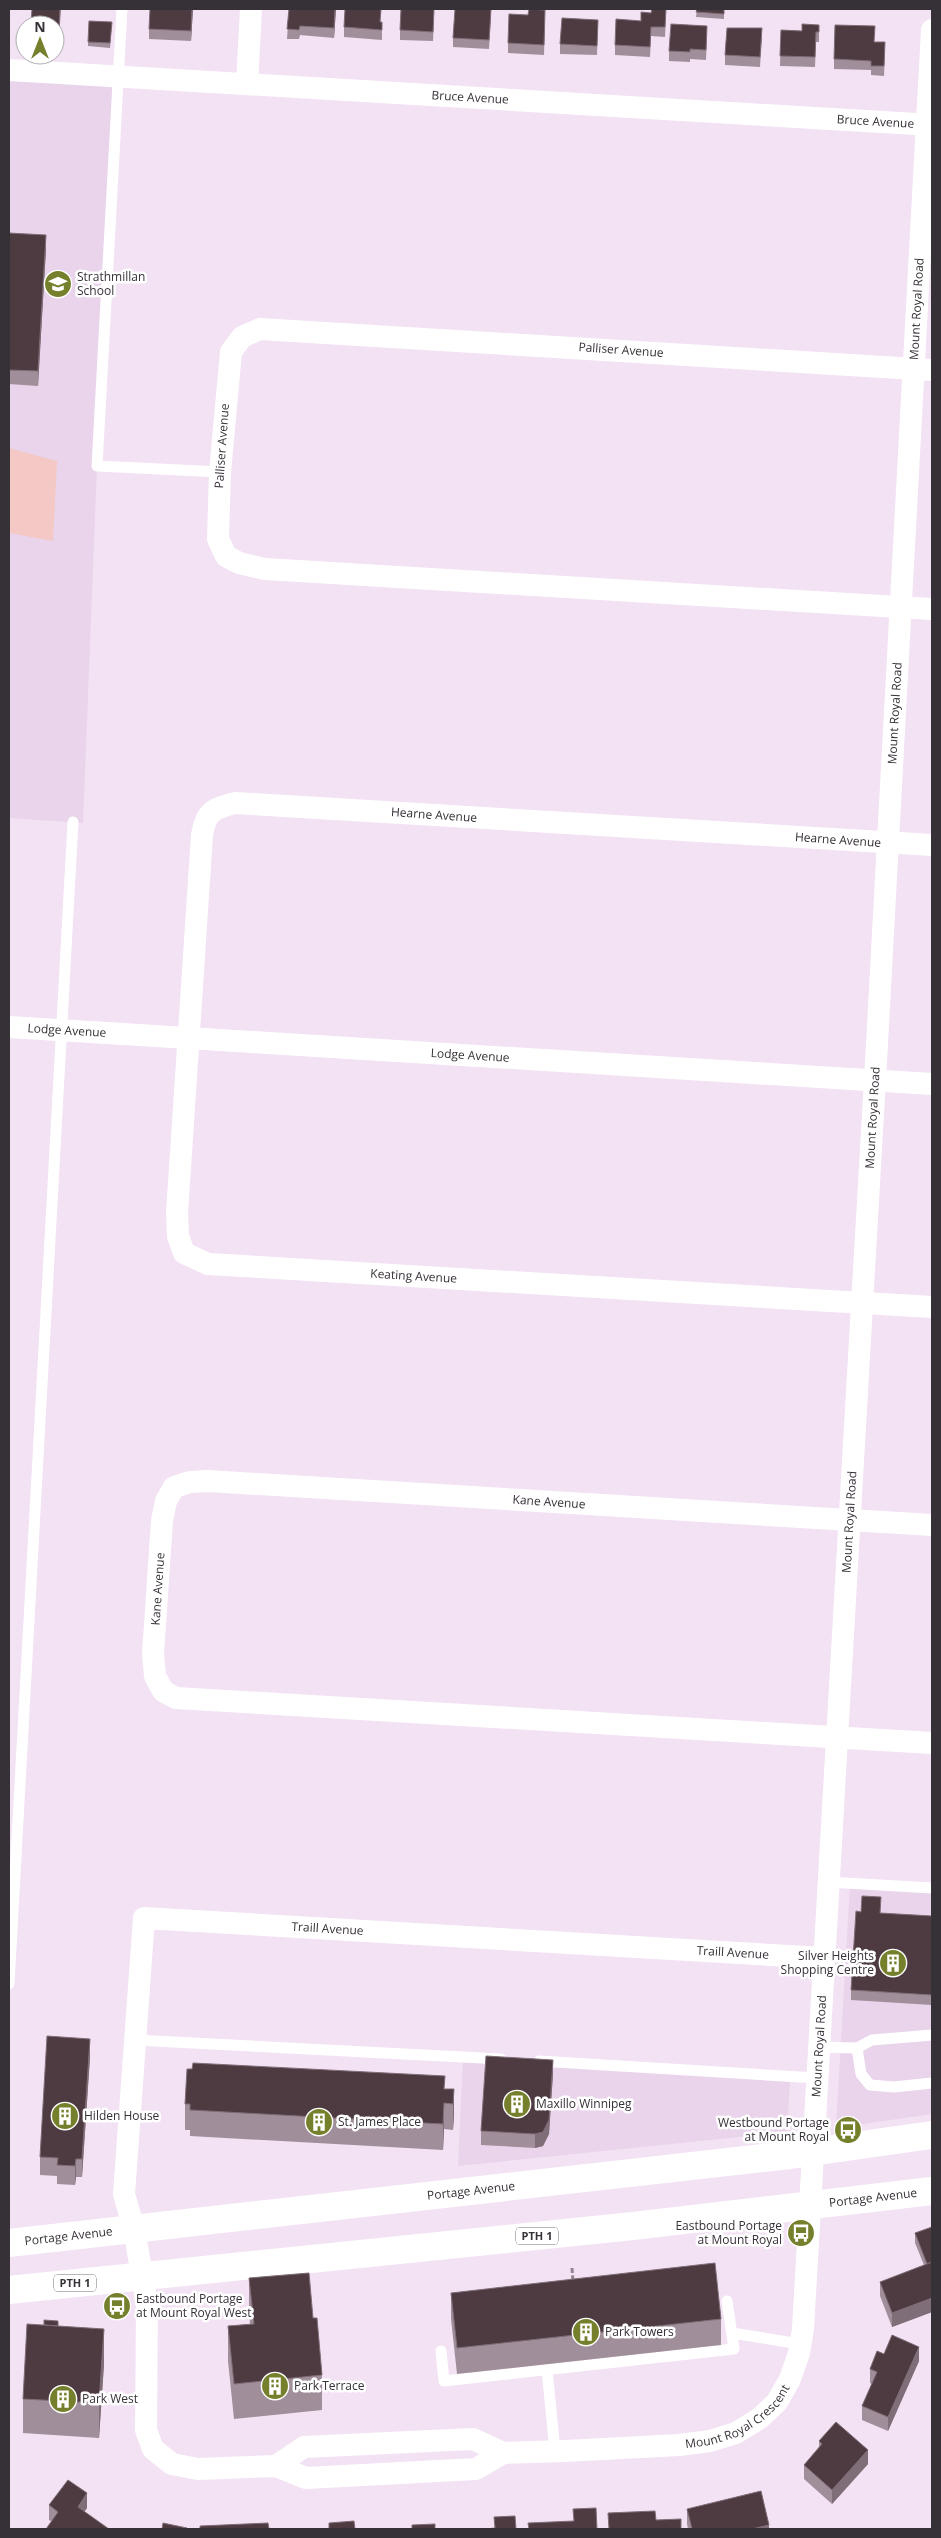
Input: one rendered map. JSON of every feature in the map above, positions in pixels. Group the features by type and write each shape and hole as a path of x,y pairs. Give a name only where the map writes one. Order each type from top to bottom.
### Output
{"highway":[{"name":"Portage Avenue","path":"9,2243 813,2152 932,2135"},
{"name":"Portage Avenue","path":"9,2290 810,2207 932,2192"}],"street":[{"path":"247,84 251,9"},
{"name":"Mount Royal Road","path":"810,2207 875,1080 900,607 923,370 932,30"},
{"name":"Bruce Avenue","path":"9,70 929,125"},
{"name":"Palliser Avenue","path":"923,370 260,328 242,337 231,352 220,472 218,539 226,556 238,563 265,569 932,609"},
{"name":"Hearne Avenue","path":"188,1038 204,821 214,808 235,802 932,845"},
{"name":"Lodge Avenue","path":"9,1027 932,1084"},
{"name":"Keating Avenue","path":"188,1038 178,1236 184,1253 208,1264 932,1307"},
{"name":"Kane Avenue","path":"932,1525 208,1481 190,1482 174,1487 166,1501 162,1521 153,1654 155,1676 163,1691 176,1698 932,1743"},
{"name":"Traill Avenue","path":"142,2277 134,2228 124,2194 144,1918 824,1958"},
{"name":"Mount Royal Crescent","path":"276,2466 304,2447 473,2439 503,2453 679,2445 710,2441 736,2433 760,2418 777,2402 790,2379 800,2344 810,2207"},
{"name":"Mount Royal Crescent","path":"142,2277 147,2304 146,2430 154,2449 172,2464 198,2470 276,2466 306,2478 476,2469 503,2453"}],"lane":[{"path":"122,9 97,466 220,472"},
{"path":"9,1984 73,822"},
{"path":"828,1882 932,1888"},
{"path":"818,2047 857,2048 872,2040 932,2035"},
{"path":"136,2040 817,2078"},
{"path":"857,2048 861,2074 870,2085 894,2087 932,2083"},
{"path":"441,2351 444,2381 734,2350 727,2301"},
{"path":"732,2333 800,2344"},
{"path":"547,2370 555,2451"}],"path":[{"path":"572,2268 574,2286"}],"shaded area":[{"name":"Strathmillan School","path":"9,70 118,76 97,466 83,823 9,818"},
{"path":"9,448 57,461 53,541 9,533"},
{"path":"850,1884 932,1889 932,2114 836,2128"},
{"path":"463,2060 790,2079 787,2132 458,2166"}],"building":[{"path":"32,9 60,9 60,15 32,15"},
{"path":"150,9 192,9 191,31 149,29"},
{"path":"289,9 335,9 334,28 300,26 299,30 287,29"},
{"path":"345,9 381,9 380,22 382,22 382,30 344,27"},
{"path":"401,9 434,9 433,32 400,30"},
{"path":"455,9 491,9 489,40 453,38"},
{"path":"529,9 545,10 544,45 508,43 509,14 528,15"},
{"path":"652,9 666,9 665,27 651,27 650,47 615,45 616,19 641,21 641,12 651,13"},
{"path":"697,9 724,9 724,14 696,12"},
{"path":"562,18 598,20 597,46 560,44"},
{"path":"89,21 112,22 110,43 88,42"},
{"path":"671,24 707,26 706,50 690,49 690,52 669,51"},
{"path":"802,24 819,25 819,32 816,32 815,57 780,56 781,30 802,31"},
{"path":"835,25 875,26 874,42 885,42 884,66 871,66 871,61 834,59"},
{"path":"727,28 762,28 760,57 725,55"},
{"path":"9,233 46,235 38,371 9,370"},
{"name":"Silver Heights Shopping Centre","path":"862,1896 881,1897 880,1913 932,1916 932,1995 851,1990 856,1911 861,1912"},
{"name":"Hilden House","path":"47,2036 90,2039 82,2159 76,2159 75,2166 57,2165 58,2158 40,2157"},
{"name":"Maxillo Winnipeg","path":"486,2056 553,2060 549,2120 543,2132 535,2134 481,2131"},
{"path":"193,2063 445,2076 444,2089 454,2089 453,2104 444,2103 443,2124 190,2110 190,2104 185,2104 187,2069 192,2069"},
{"path":"932,2227 932,2262 927,2264 915,2233"},
{"path":"932,2262 932,2298 892,2313 880,2282"},
{"path":"715,2263 721,2319 457,2348 451,2293"},
{"path":"309,2273 313,2318 317,2318 322,2375 234,2384 228,2326 254,2324 249,2278"},
{"path":"44,2320 58,2321 58,2326 44,2325"},
{"path":"27,2324 104,2329 99,2403 23,2399"},
{"path":"892,2335 919,2347 888,2417 862,2406 877,2372 870,2369 877,2351 884,2354"},
{"path":"836,2422 868,2450 832,2490 804,2465 822,2444 819,2441"},
{"path":"68,2480 87,2493 78,2507 109,2529 46,2529 58,2512 49,2505"},
{"path":"761,2491 769,2525 752,2529 692,2529 687,2509"},
{"path":"596,2508 597,2529 529,2529 528,2523 574,2521 573,2509"},
{"path":"655,2511 656,2520 681,2519 681,2529 609,2529 608,2513"},
{"path":"515,2516 516,2529 486,2529 495,2528 494,2517"},
{"path":"354,2521 355,2529 329,2529 329,2523"},
{"path":"163,2523 187,2528 187,2529 162,2529"},
{"path":"268,2523 269,2529 200,2529 200,2526"},
{"path":"435,2524 435,2529 412,2529 412,2525"}],"place":[{"name":"Strathmillan School","path":"58,284"},
{"name":"Silver Heights Shopping Centre","path":"893,1963"},
{"name":"Maxillo Winnipeg","path":"517,2104"},
{"name":"Hilden House","path":"65,2116"},
{"name":"St. James Place","path":"319,2122"},
{"name":"Westbound Portage at Mount Royal","path":"848,2130"},
{"name":"Eastbound Portage at Mount Royal","path":"801,2233"},
{"name":"Eastbound Portage at Mount Royal West","path":"117,2306"},
{"name":"Park Towers","path":"586,2332"},
{"name":"Park Terrace","path":"275,2386"},
{"name":"Park West","path":"63,2399"}]}
